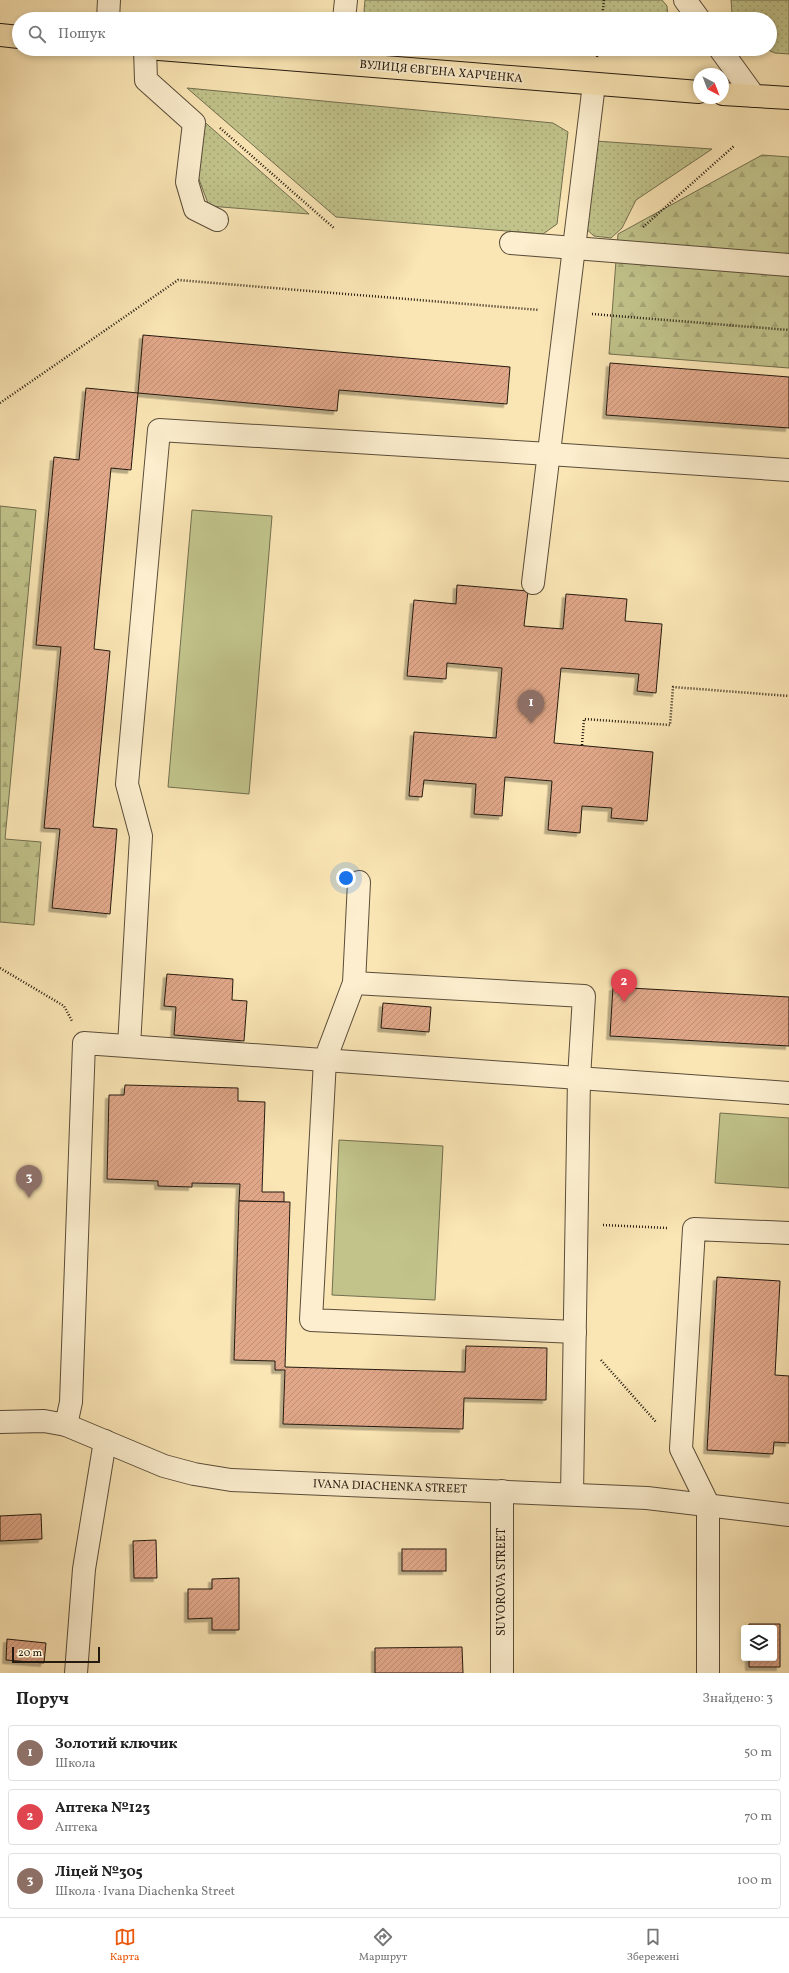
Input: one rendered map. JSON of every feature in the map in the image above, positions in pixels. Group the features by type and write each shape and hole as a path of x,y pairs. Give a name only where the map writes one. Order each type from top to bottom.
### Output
{"main road":[{"path":"0,35 12,36"},
{"name":"ВУЛИЦЯ ЄВГЕНА ХАРЧЕНКА","path":"341,56 594,84 693,92"},
{"path":"729,94 789,98"}],"street":[{"path":"108,12 109,0"},
{"path":"345,12 346,0"},
{"path":"685,0 694,12"},
{"path":"145,56 146,80 194,123 187,182 195,209 217,220"},
{"path":"725,56 754,96"},
{"path":"533,583 594,84"},
{"path":"511,243 789,265"},
{"path":"129,1046 141,836 127,784 159,430 789,470"},
{"path":"359,882 354,983 325,1060 311,1320 575,1332"},
{"path":"354,983 584,996 579,1078 572,1494"},
{"path":"66,1425 71,1402 84,1043 789,1093"},
{"path":"708,1673 708,1504 681,1449 694,1230 789,1232"},
{"name":"IVANA DIACHENKA STREET","path":"0,1422 44,1422 66,1425 164,1466 194,1474 231,1480 648,1498 789,1514"},
{"path":"76,1673 84,1569 105,1441"},
{"name":"SUVOROVA STREET","path":"502,1491 502,1673"}],"path":[{"path":"603,12 604,0"},
{"path":"215,124 335,229"},
{"path":"616,252 734,146"},
{"path":"0,403 178,280 789,330"},
{"path":"582,745 584,719 670,725 673,687 789,696"},
{"path":"0,968 64,1006 84,1043"},
{"path":"576,1223 694,1230"},
{"path":"575,1332 681,1449"}],"green space":[{"path":"365,0 662,0 667,6 667,12 365,12"},
{"path":"731,0 789,0 789,54 777,53 777,12 732,12"},
{"path":"187,88 553,123 568,132 557,224 543,234 336,217"},
{"path":"200,118 309,214 209,206 197,174"},
{"path":"595,141 712,149 636,200 622,228 611,238 594,236 583,226"},
{"path":"762,155 789,157 789,368 609,354 618,234"},
{"path":"0,506 36,510 5,839 41,842 34,925 0,922"},
{"path":"192,510 272,516 249,794 168,787"},
{"path":"720,1113 789,1118 789,1188 715,1183"},
{"path":"339,1140 443,1146 435,1300 332,1295"}],"building":[{"path":"143,335 510,367 507,404 339,390 337,411 138,393"},
{"path":"610,363 789,377 789,428 606,415"},
{"path":"86,388 138,393 131,470 111,468 94,649 110,651 93,827 117,829 110,914 52,908 60,829 44,828 61,647 36,645 54,457 79,460"},
{"path":"457,585 528,591 524,626 563,629 566,594 627,599 625,621 662,624 656,693 637,691 639,674 561,668 554,743 653,752 647,821 611,818 612,808 582,806 580,833 548,830 552,781 505,777 502,816 474,814 476,784 424,780 422,797 409,796 414,732 496,738 502,668 447,663 446,679 407,676 414,600 456,604"},
{"path":"167,974 233,979 232,1000 247,1001 244,1041 174,1035 176,1007 164,1006"},
{"path":"613,987 789,997 789,1046 610,1036"},
{"path":"383,1003 431,1007 429,1032 381,1028"},
{"path":"125,1085 238,1088 238,1101 265,1102 262,1192 284,1192 284,1202 239,1201 240,1184 192,1183 192,1187 158,1186 158,1181 107,1179 109,1095 124,1095"},
{"path":"239,1201 290,1202 285,1367 465,1372 466,1346 547,1348 546,1400 464,1398 463,1429 283,1424 285,1370 275,1370 275,1361 234,1360"},
{"path":"717,1277 780,1281 775,1375 789,1376 789,1443 774,1442 773,1454 707,1450"},
{"path":"41,1514 42,1539 0,1541 0,1516"},
{"path":"156,1540 157,1578 134,1578 133,1541"},
{"path":"402,1549 446,1549 446,1571 402,1571"},
{"path":"239,1578 239,1630 212,1630 212,1618 188,1619 188,1589 212,1589 212,1579"},
{"path":"780,1624 780,1667 749,1667 749,1661 777,1661 777,1625 749,1625"},
{"path":"7,1639 46,1643 44,1663 6,1660"},
{"path":"462,1647 463,1673 375,1673 375,1648"}],"place":[{"name":"Золотий ключик","path":"531,723"},
{"name":"Аптека №123","path":"624,1002"},
{"name":"Ліцей №305","path":"29,1198"}]}
